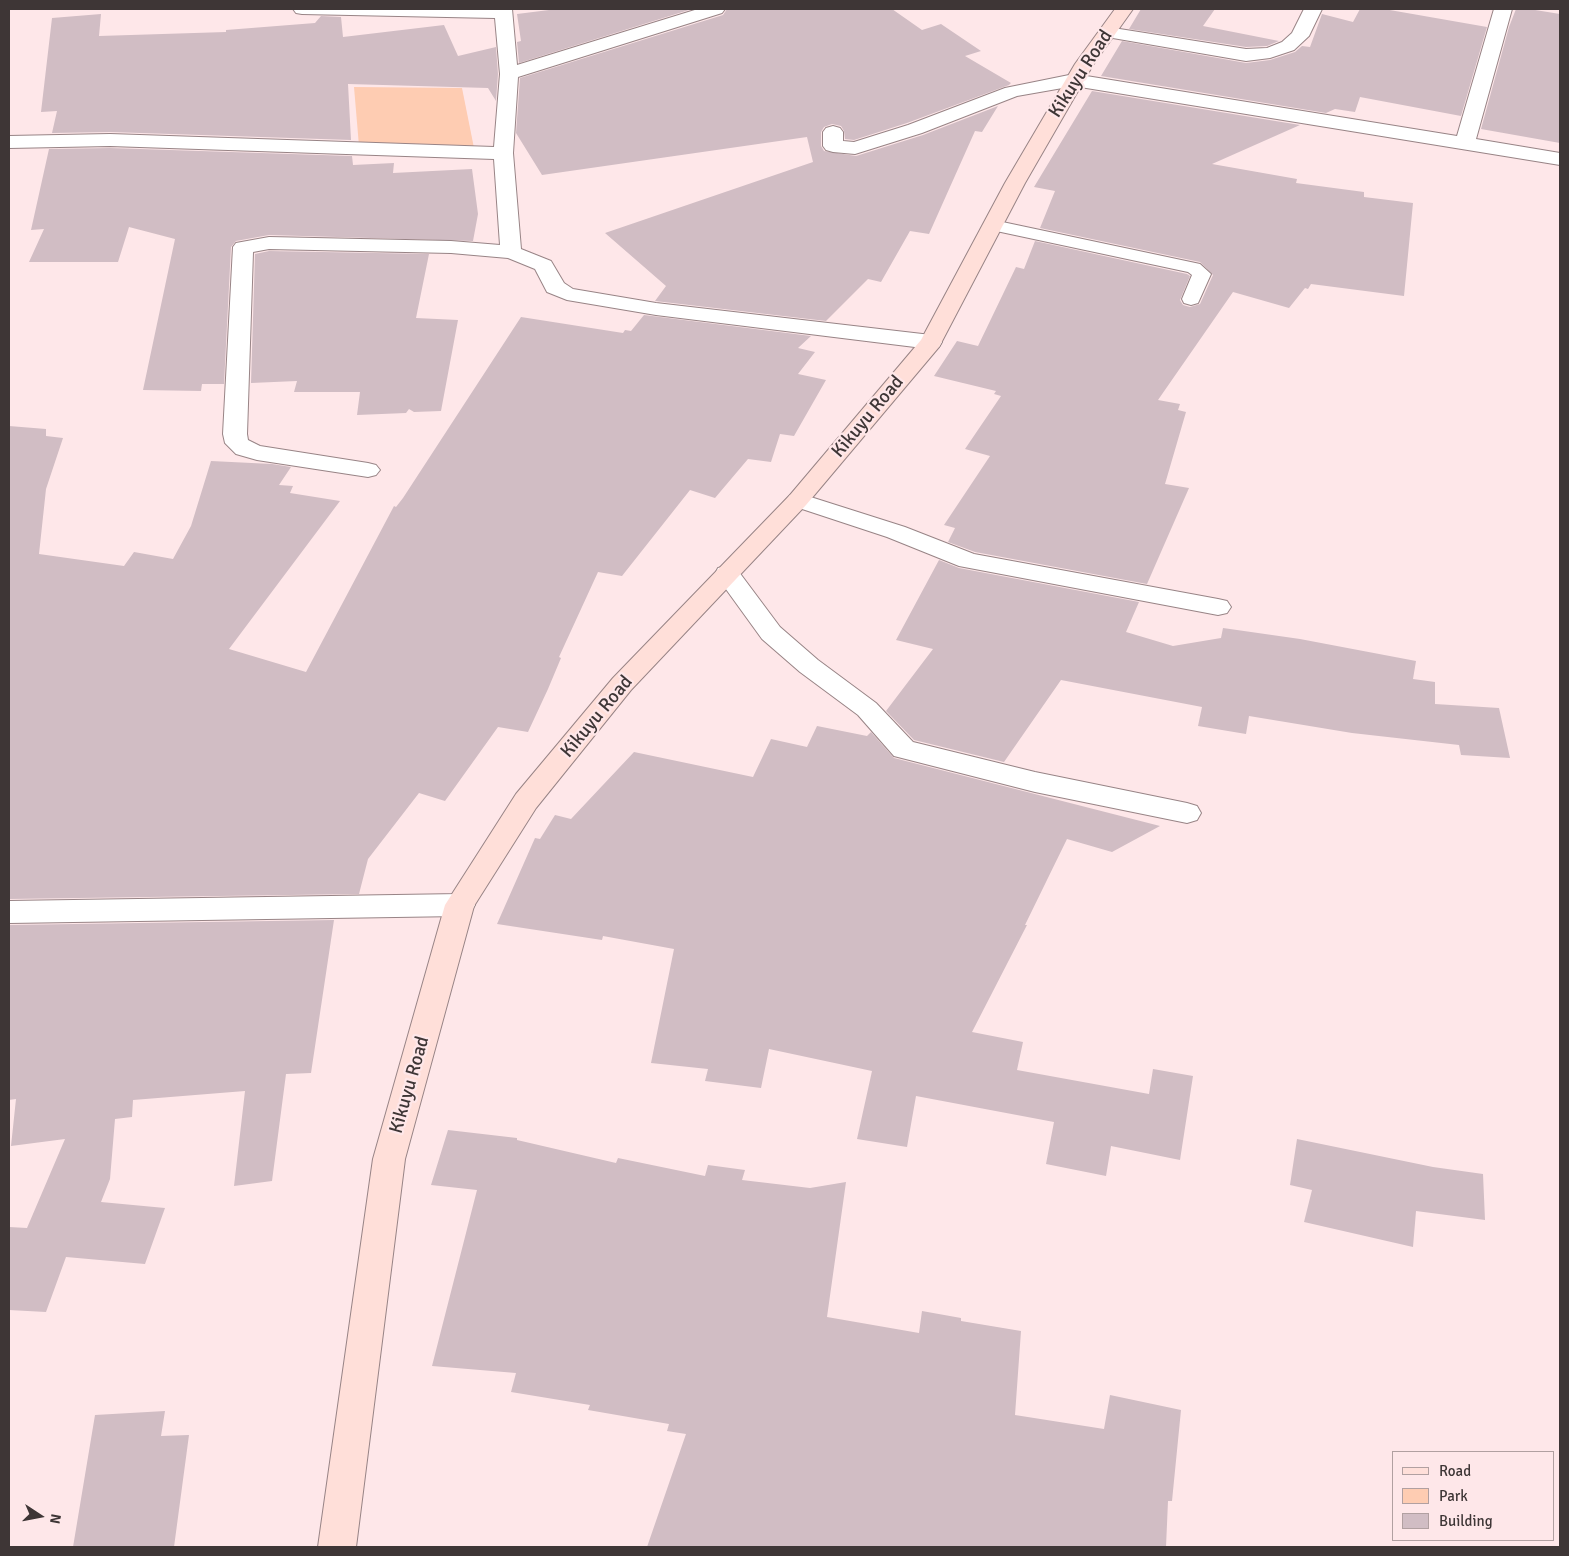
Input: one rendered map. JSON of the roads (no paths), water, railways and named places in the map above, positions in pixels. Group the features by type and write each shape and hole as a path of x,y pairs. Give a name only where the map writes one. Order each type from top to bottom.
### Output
{"main road":[{"name":"Kikuyu Road","path":"337,1547 389,1159 460,905 526,801 622,684 798,500 931,342 993,225 1074,80 1124,9"}],"street":[{"path":"302,9 503,11 509,74 502,153 511,252"},
{"path":"509,74 716,9"},
{"path":"1108,32 1246,55 1270,53 1288,46 1300,36 1313,9"},
{"path":"1465,144 1503,9"},
{"path":"833,132 833,146 855,148 915,129 1012,92 1074,80 1560,159"},
{"path":"9,142 110,140 502,153"},
{"path":"368,470 257,453 244,449 237,443 235,434 243,248 269,243 451,247 511,252 544,265 555,287 567,294 656,309 931,342"},
{"path":"798,500 896,532 968,562 1218,607"},
{"path":"728,574 771,633 809,666 867,709 904,749 1035,782 1187,813"},
{"path":"9,912 460,905"}],"lane":[{"path":"993,225 1194,268 1202,274 1191,298"}]}
